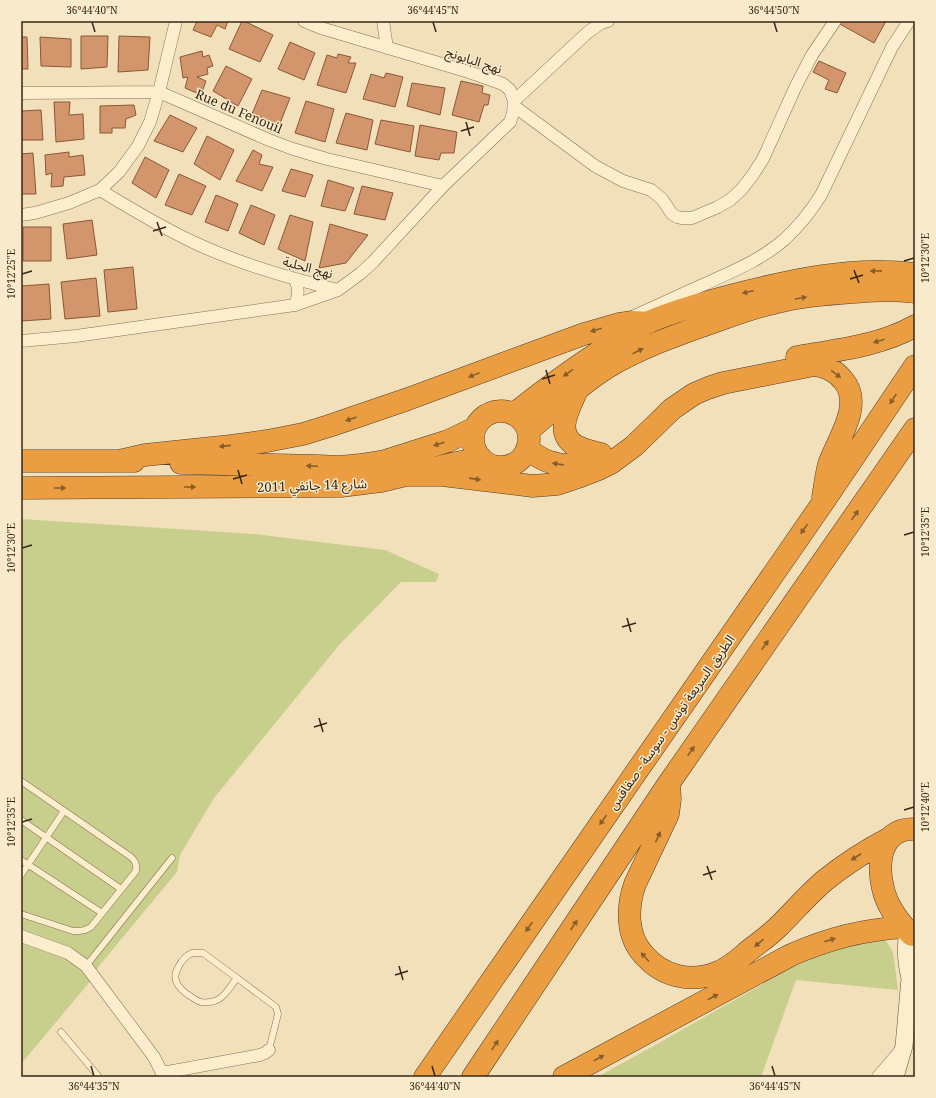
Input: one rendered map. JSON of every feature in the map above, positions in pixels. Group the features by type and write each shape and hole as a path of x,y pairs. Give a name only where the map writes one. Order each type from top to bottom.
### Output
{"highway":[{"path":"913,286 881,271 862,272 791,282 703,303 667,314 648,323 600,351 565,375 514,414 525,424 528,440 535,455 544,460 562,465 572,465 581,463 611,448 677,390 700,378 724,370 878,342 898,335 915,326"},
{"path":"475,428 473,444 476,452 481,458 491,465 503,467 511,465 524,455 528,440 578,387 608,367 648,346 759,306 797,298 913,286"},
{"path":"119,461 144,455 231,446 303,434 416,396 584,334 618,324 633,322 648,323"},
{"path":"409,475 425,474 453,476 534,486 557,484 581,476 611,463 634,446 672,409 694,394 723,383 814,366 832,370 839,375 845,382 851,400 851,409 848,418 826,473 822,504"},
{"name":"الطريق السريعة تونس - سوسة - صفاقس","path":"425,1077 822,504 915,366"},
{"path":"578,387 565,418 564,424 566,434 575,445 601,454"},
{"name":"شارع 14 جانفي 2011","path":"21,461 119,461 340,467 385,461 439,445 457,438 475,428 480,420 487,414 495,411 505,411 514,414"},
{"path":"473,1077 668,783 915,429"},
{"name":"شارع 14 جانفي 2011","path":"21,488 341,486 381,481 481,458"},
{"path":"668,783 670,799 668,814 635,884 630,901 629,919 635,942 649,961 669,974 681,977 693,978 705,976 716,973 727,967 778,927 823,882 837,871 896,833 913,827"},
{"path":"890,838 882,850 880,869 881,880 884,892 893,913 909,932"},
{"path":"564,1077 792,955 808,948 860,932 909,932"}],"street":[{"path":"21,215 35,213 69,203 100,190 119,172 138,146 150,122 159,92 176,21"},
{"name":"نهج البابونج","path":"304,21 321,28 469,72 503,84 510,90 514,104"},
{"path":"383,21 387,48"},
{"path":"338,290 356,278 373,262 443,186 510,122 514,104 587,32 601,23 608,21"},
{"path":"514,104 599,169 623,182 651,190 662,199 672,214 677,217 692,218 730,200 741,190 752,176 763,159 795,88 812,55 835,21"},
{"path":"618,324 755,260 785,239 798,226 811,211 821,195 892,47 909,21"},
{"name":"Rue du Fenouil","path":"21,93 159,92 269,140 294,149 327,159 443,186"},
{"name":"نهج الحلبة","path":"100,190 146,218 194,242 244,263 295,279 338,290"},
{"path":"295,279 298,292 298,298 295,305"},
{"name":"نهج الحلبة","path":"21,341 76,336 295,305 338,290"},
{"path":"895,1077 904,1046 913,970 906,957 906,944 909,932"},
{"path":"21,936 68,953 86,966 154,1058 162,1075 260,1056 269,1050"},
{"path":"878,1077 904,1046"}],"lane":[{"path":"21,781 130,857 134,860 136,866 136,871 91,927 85,930 73,931 21,914"},
{"path":"21,875 64,811"},
{"path":"21,820 121,889"},
{"path":"86,966 172,858"},
{"path":"21,860 102,913"},
{"path":"237,978 225,994 218,999 210,1002 200,1002 192,998 178,987 175,975 176,969 183,959 187,956 203,953 237,978 276,1007 278,1014 269,1050"},
{"path":"61,1032 99,1077"}],"green space":[{"path":"21,519 254,534 385,550 439,574 436,582 401,582 340,644 214,798 180,855 177,872 99,966 88,984 21,1064"},
{"path":"874,937 886,941 893,952 898,990 796,980 761,1077 597,1077 789,969 859,938"}],"building":[{"path":"197,21 228,21 225,29 217,25 211,37 193,30"},
{"path":"242,21 273,35 260,62 229,49"},
{"path":"840,21 886,21 874,43 838,23"},
{"path":"81,36 108,36 107,67 81,69"},
{"path":"119,36 150,37 148,70 118,72"},
{"path":"21,37 27,37 28,69 21,69"},
{"path":"40,37 71,39 71,67 41,66"},
{"path":"290,42 315,53 304,80 278,69"},
{"path":"202,51 203,57 209,55 213,66 207,68 208,74 197,77 206,81 201,95 185,88 188,77 183,78 180,57"},
{"path":"338,54 351,57 348,63 356,63 346,93 317,85 327,55 337,58"},
{"path":"819,61 846,73 837,93 825,89 829,80 813,72"},
{"path":"226,66 252,79 238,106 213,91"},
{"path":"386,73 403,77 395,107 363,99 371,74 384,78"},
{"path":"461,81 483,86 482,93 490,95 488,105 484,105 479,122 452,115"},
{"path":"412,83 445,88 440,115 407,106"},
{"path":"262,90 290,98 279,126 252,114"},
{"path":"306,101 334,109 325,142 295,133"},
{"path":"54,102 70,102 69,115 83,114 84,139 56,142"},
{"path":"134,105 136,115 126,119 125,128 112,128 112,133 100,133 100,106"},
{"path":"41,110 43,140 21,140 21,111"},
{"path":"346,113 373,120 367,150 336,143"},
{"path":"170,115 197,128 183,152 154,141"},
{"path":"381,120 414,126 410,152 375,144"},
{"path":"420,125 457,132 454,153 441,153 439,160 415,156"},
{"path":"207,136 234,150 220,180 194,164"},
{"path":"253,150 262,155 259,164 273,167 262,191 236,181"},
{"path":"69,152 69,157 83,155 85,175 64,177 63,186 51,187 52,173 46,175 45,155"},
{"path":"33,153 36,194 21,194 21,154"},
{"path":"145,157 169,170 156,198 132,183"},
{"path":"291,169 313,175 305,197 282,191"},
{"path":"179,174 206,186 192,215 165,205"},
{"path":"328,180 354,188 345,211 321,206"},
{"path":"362,186 393,193 385,220 354,214"},
{"path":"216,195 238,204 228,231 205,222"},
{"path":"251,205 275,215 264,245 239,233"},
{"path":"290,215 313,222 305,261 278,249"},
{"path":"92,220 97,255 67,259 63,224"},
{"path":"330,224 368,235 346,263 319,268"},
{"path":"23,227 51,227 51,261 23,261"},
{"path":"133,267 137,309 108,312 104,270"},
{"path":"96,278 100,316 65,319 61,282"},
{"path":"49,284 51,319 21,321 21,286"}]}
